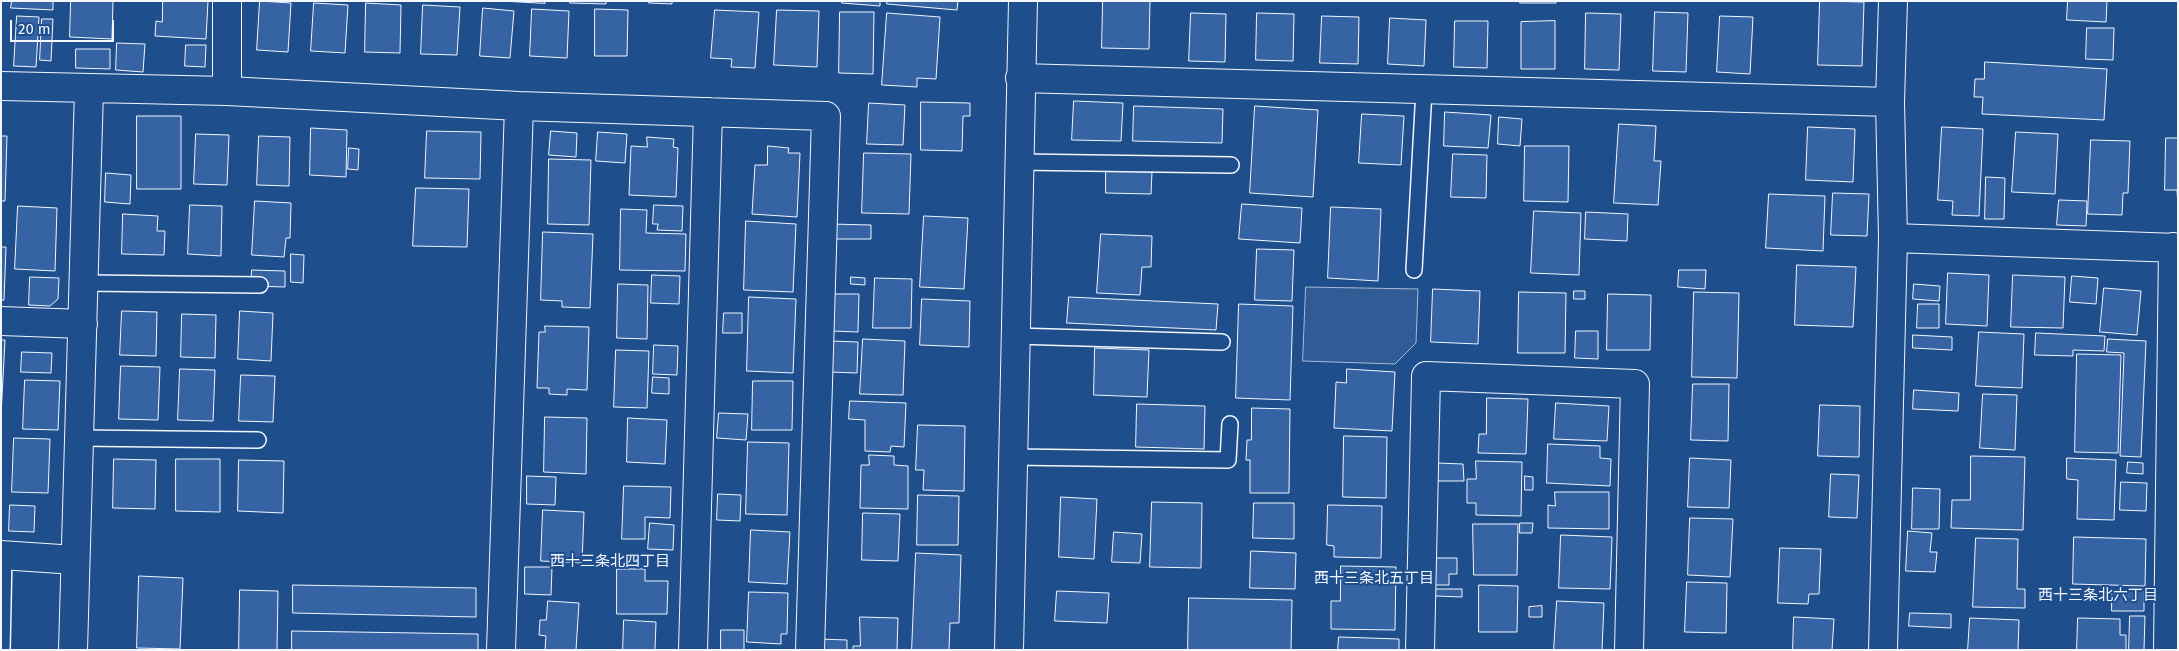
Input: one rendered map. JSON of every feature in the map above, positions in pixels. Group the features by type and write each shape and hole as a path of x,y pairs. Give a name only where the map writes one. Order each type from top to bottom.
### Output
{"street":[{"path":"227,1 227,91"},
{"path":"1009,650 1023,1"},
{"path":"1883,650 1893,238 1890,102 1893,1"},
{"path":"1020,78 1890,102"},
{"path":"1,86 227,91 519,106 826,116 810,650"},
{"path":"74,650 89,89"},
{"path":"501,650 519,106"},
{"path":"693,650 708,112"},
{"path":"1893,238 2175,247 2168,650"},
{"path":"1,321 83,324"},
{"path":"1420,650 1426,376 1635,384 1629,650"},
{"path":"2,555 75,560"}],"lane":[{"path":"1414,270 1424,90"},
{"path":"1019,162 1231,165"},
{"path":"84,283 260,285"},
{"path":"1015,336 1222,342"},
{"path":"1013,456 1228,460 1230,424"},
{"path":"79,438 258,440"},
{"path":"2,555 2,650"}],"shaded area":[{"path":"1306,287 1418,289 1416,343 1395,364 1303,361"}],"building":[{"path":"12,1 53,1 53,10 11,8"},
{"path":"71,1 113,1 112,39 70,37"},
{"path":"163,1 208,1 206,39 155,36 156,21 162,22"},
{"path":"260,1 291,3 288,52 257,50"},
{"path":"502,1 545,1 545,3"},
{"path":"570,1 606,1 606,4 570,3"},
{"path":"649,1 672,1 672,4 649,3"},
{"path":"842,1 880,1 880,6 842,3"},
{"path":"887,1 958,1 957,10 887,4"},
{"path":"1103,1 1150,1 1149,49 1102,48"},
{"path":"1520,1 1556,1 1556,3 1520,3"},
{"path":"1820,1 1864,2 1862,66 1818,65"},
{"path":"2068,1 2107,1 2106,22 2067,20"},
{"path":"314,3 348,5 345,53 311,51"},
{"path":"366,3 401,5 400,53 365,52"},
{"path":"423,5 460,7 457,55 421,54"},
{"path":"483,8 514,11 510,58 480,56"},
{"path":"532,9 569,11 567,58 530,56"},
{"path":"595,9 628,10 627,56 595,56"},
{"path":"715,10 759,12 755,68 731,67 732,59 711,58"},
{"path":"777,10 819,11 817,67 774,65"},
{"path":"840,12 874,12 873,74 839,73"},
{"path":"1655,12 1688,13 1686,72 1653,71"},
{"path":"887,13 940,17 936,79 917,78 917,87 882,85"},
{"path":"1191,13 1226,14 1225,62 1189,61"},
{"path":"1257,13 1294,14 1293,61 1256,60"},
{"path":"1586,13 1621,14 1619,70 1585,69"},
{"path":"17,16 39,17 36,67 14,66"},
{"path":"1322,16 1359,17 1358,64 1320,63"},
{"path":"1720,16 1753,17 1750,74 1717,72"},
{"path":"1390,18 1426,20 1424,66 1388,64"},
{"path":"42,19 53,19 51,61 40,60"},
{"path":"1455,21 1488,21 1487,68 1454,67"},
{"path":"1555,21 1555,69 1521,69 1521,22"},
{"path":"2087,28 2114,28 2113,60 2086,59"},
{"path":"117,43 145,44 143,72 116,70"},
{"path":"186,45 206,45 205,67 185,66"},
{"path":"76,49 110,49 110,69 76,68"},
{"path":"1985,62 2107,69 2104,120 1982,114 1983,97 1974,97 1975,79 1984,79"},
{"path":"1074,101 1123,103 1121,141 1072,140"},
{"path":"921,102 970,103 970,116 963,116 962,151 921,150"},
{"path":"869,103 905,105 903,145 867,144"},
{"path":"1134,106 1223,109 1222,143 1133,141"},
{"path":"1255,106 1318,110 1313,197 1250,193"},
{"path":"1445,112 1491,115 1488,148 1444,146"},
{"path":"1362,114 1404,116 1401,165 1359,163"},
{"path":"137,116 181,116 181,189 137,189"},
{"path":"1499,117 1522,119 1520,146 1498,144"},
{"path":"1619,124 1656,126 1654,161 1661,161 1658,205 1614,203"},
{"path":"1808,127 1855,129 1853,182 1806,180"},
{"path":"1942,127 1983,129 1979,216 1952,215 1953,201 1938,200"},
{"path":"311,128 347,130 346,177 310,175"},
{"path":"427,131 481,132 480,179 425,178"},
{"path":"551,131 577,133 576,157 549,155"},
{"path":"598,132 627,134 625,163 596,161"},
{"path":"2016,132 2058,134 2055,194 2012,192"},
{"path":"196,134 229,135 227,185 194,184"},
{"path":"1,136 7,136 5,201 1,201"},
{"path":"259,136 290,137 289,186 257,185"},
{"path":"647,137 674,139 673,147 678,148 676,197 629,195 631,146 647,147"},
{"path":"2166,138 2178,138 2178,207 2177,190 2165,190"},
{"path":"2091,140 2130,141 2128,193 2123,193 2122,215 2088,214"},
{"path":"768,146 789,148 788,153 800,153 797,217 752,214 755,165 767,165"},
{"path":"1525,146 1569,146 1568,202 1524,201"},
{"path":"349,148 359,149 358,170 348,169"},
{"path":"864,153 911,154 909,214 862,213"},
{"path":"1453,154 1487,155 1486,198 1451,197"},
{"path":"549,159 591,160 589,225 548,224"},
{"path":"1106,171 1152,172 1151,194 1106,193"},
{"path":"106,173 131,175 130,204 105,202"},
{"path":"1986,177 2005,178 2004,219 1985,219"},
{"path":"416,188 469,189 467,247 413,246"},
{"path":"1833,193 1869,194 1867,236 1831,235"},
{"path":"1769,194 1825,196 1823,251 1766,248"},
{"path":"2059,200 2087,201 2086,226 2057,225"},
{"path":"255,201 291,203 290,238 286,238 284,257 252,255"},
{"path":"1242,204 1302,208 1300,243 1239,239"},
{"path":"190,205 222,206 221,256 188,254"},
{"path":"654,205 683,206 682,231 657,230 658,224 653,224"},
{"path":"18,206 57,208 55,271 15,269"},
{"path":"1331,207 1381,209 1378,281 1328,278"},
{"path":"621,209 647,210 646,233 686,234 685,271 620,270"},
{"path":"1534,211 1581,213 1579,275 1531,273"},
{"path":"1586,212 1628,214 1627,241 1585,239"},
{"path":"123,214 158,216 157,231 165,231 164,255 122,254"},
{"path":"924,216 968,218 964,289 920,287"},
{"path":"746,221 796,224 793,292 744,290"},
{"path":"830,224 871,225 871,239 830,239"},
{"path":"543,232 593,234 590,308 562,307 562,301 541,300"},
{"path":"1101,234 1152,236 1151,267 1142,267 1140,295 1097,293"},
{"path":"1,247 6,247 4,300 1,300"},
{"path":"1257,249 1294,250 1292,301 1255,300"},
{"path":"291,254 304,255 303,283 291,282"},
{"path":"1797,265 1856,267 1853,327 1795,325"},
{"path":"252,270 285,271 285,287 251,286"},
{"path":"1679,270 1706,270 1705,289 1678,287"},
{"path":"1948,273 1989,275 1987,326 1946,324"},
{"path":"652,275 680,276 679,304 651,303"},
{"path":"2013,275 2065,277 2063,328 2011,327"},
{"path":"2072,276 2098,278 2096,304 2070,302"},
{"path":"30,277 59,278 58,299 50,306 29,305"},
{"path":"851,277 865,278 865,285 851,284"},
{"path":"875,278 912,279 911,328 873,328"},
{"path":"618,284 648,285 647,339 617,338"},
{"path":"1914,284 1940,286 1939,301 1913,299"},
{"path":"2104,288 2141,291 2137,335 2100,332"},
{"path":"1433,289 1480,291 1478,344 1431,342"},
{"path":"1574,291 1585,291 1585,299 1574,299"},
{"path":"1519,292 1566,293 1565,353 1518,353"},
{"path":"1694,292 1739,293 1737,378 1692,377"},
{"path":"833,294 859,294 858,332 832,331"},
{"path":"1608,294 1651,295 1650,350 1607,350"},
{"path":"749,297 796,299 793,373 747,371"},
{"path":"1069,297 1218,304 1216,330 1067,323"},
{"path":"922,299 970,301 969,347 920,345"},
{"path":"1239,304 1293,306 1290,400 1236,398"},
{"path":"1918,304 1939,304 1939,328 1917,328"},
{"path":"122,311 157,312 156,356 120,355"},
{"path":"240,311 273,313 271,361 238,359"},
{"path":"724,313 742,313 742,333 723,333"},
{"path":"182,314 216,315 215,358 181,357"},
{"path":"545,326 589,327 587,390 567,389 567,395 549,394 549,388 537,388 539,332 545,332"},
{"path":"1576,331 1598,331 1598,359 1575,358"},
{"path":"1979,332 2024,334 2022,388 1976,386"},
{"path":"2036,333 2105,336 2104,351 2073,350 2073,356 2035,355"},
{"path":"1913,335 1952,337 1952,350 1913,348"},
{"path":"863,339 905,341 903,395 860,394"},
{"path":"2108,339 2146,341 2141,457 2120,456 2124,353 2107,352"},
{"path":"1,340 5,340 1,416"},
{"path":"831,341 858,342 857,373 830,372"},
{"path":"654,345 678,346 677,375 653,374"},
{"path":"1095,348 1149,350 1147,397 1094,395"},
{"path":"616,350 649,351 647,408 614,407"},
{"path":"22,352 52,353 51,373 21,372"},
{"path":"2077,354 2121,355 2118,453 2075,452"},
{"path":"121,366 160,367 158,420 119,419"},
{"path":"180,369 215,370 213,421 178,420"},
{"path":"1347,369 1395,372 1392,431 1334,428 1336,382 1346,383"},
{"path":"241,375 275,376 273,422 239,421"},
{"path":"653,377 669,378 669,394 652,393"},
{"path":"25,380 60,381 58,430 23,429"},
{"path":"753,381 793,381 792,430 752,430"},
{"path":"1693,384 1729,384 1728,441 1691,440"},
{"path":"1914,390 1959,393 1958,411 1913,409"},
{"path":"1983,394 2017,395 2015,450 1980,448"},
{"path":"1487,398 1528,399 1526,454 1478,453 1479,434 1486,434"},
{"path":"850,401 906,403 904,447 891,446 890,452 865,451 865,420 849,419"},
{"path":"1556,403 1609,406 1607,441 1554,439"},
{"path":"1137,404 1205,406 1204,449 1136,447"},
{"path":"1820,405 1860,406 1859,457 1818,456"},
{"path":"1252,408 1290,409 1289,493 1250,493 1250,460 1246,460 1247,440 1251,440"},
{"path":"719,413 748,414 746,440 717,438"},
{"path":"545,417 587,418 586,474 544,472"},
{"path":"628,418 667,420 665,464 627,462"},
{"path":"918,425 965,426 964,491 923,490 924,470 916,470"},
{"path":"1344,436 1387,437 1386,498 1343,497"},
{"path":"14,438 50,439 48,493 12,492"},
{"path":"748,442 789,443 787,515 746,514"},
{"path":"1548,444 1600,446 1600,458 1611,459 1610,486 1547,483"},
{"path":"869,455 894,456 894,465 908,466 908,509 860,508 861,465 869,465"},
{"path":"1971,456 2025,457 2023,530 1951,528 1952,500 1970,500"},
{"path":"1690,458 1731,460 1729,508 1688,507"},
{"path":"2067,458 2116,460 2114,520 2077,519 2078,480 2067,479"},
{"path":"114,459 156,460 155,509 113,508"},
{"path":"176,459 220,459 220,512 176,511"},
{"path":"239,460 284,461 283,513 238,511"},
{"path":"1476,461 1522,462 1521,516 1476,515 1476,503 1467,503 1467,479 1476,479"},
{"path":"2128,462 2143,463 2143,474 2127,473"},
{"path":"1437,463 1463,464 1464,481 1437,481"},
{"path":"1831,474 1859,475 1857,518 1829,517"},
{"path":"527,476 556,477 555,505 527,504"},
{"path":"1525,476 1533,477 1533,490 1525,490"},
{"path":"2121,482 2147,483 2146,511 2120,510"},
{"path":"624,486 671,487 670,518 645,517 645,539 622,539"},
{"path":"1913,488 1940,489 1939,529 1912,529"},
{"path":"1555,492 1609,492 1609,529 1548,528 1548,505 1555,506"},
{"path":"718,494 741,495 740,521 717,520"},
{"path":"918,495 959,496 958,545 917,545"},
{"path":"1061,497 1097,499 1094,559 1059,557"},
{"path":"1152,502 1202,503 1201,568 1150,567"},
{"path":"1254,503 1294,503 1294,539 1253,538"},
{"path":"10,505 35,506 34,532 9,531"},
{"path":"1328,505 1382,506 1381,558 1334,557 1334,546 1327,545"},
{"path":"543,510 584,512 582,563 541,561"},
{"path":"863,513 900,514 898,561 862,560"},
{"path":"1690,518 1733,519 1730,577 1688,575"},
{"path":"650,523 674,525 673,550 648,549"},
{"path":"1520,523 1533,523 1532,533 1520,533"},
{"path":"1473,524 1518,524 1517,575 1474,575"},
{"path":"751,530 790,532 787,584 749,582"},
{"path":"1908,531 1932,533 1930,552 1937,552 1935,572 1906,571"},
{"path":"1114,532 1142,534 1140,563 1112,562"},
{"path":"1561,535 1612,537 1610,589 1559,588"},
{"path":"2074,537 2146,539 2145,586 2073,584"},
{"path":"1976,538 2018,539 2017,589 2025,589 2025,608 1973,607"},
{"path":"1780,548 1821,549 1819,594 1809,594 1808,604 1778,603"},
{"path":"1251,551 1296,553 1295,589 1250,588"},
{"path":"916,553 961,555 959,623 950,623 949,650 912,650"},
{"path":"1434,558 1457,558 1457,574 1449,574 1449,585 1436,585"},
{"path":"1341,566 1396,567 1395,630 1331,629 1331,601 1340,601"},
{"path":"525,567 552,567 551,595 525,594"},
{"path":"617,569 645,569 645,581 668,581 667,614 617,614"},
{"path":"139,576 183,578 180,649 137,648"},
{"path":"1687,582 1727,583 1726,633 1685,632"},
{"path":"293,585 476,588 476,617 293,613"},
{"path":"1479,585 1518,586 1517,632 1479,632"},
{"path":"1436,589 1462,589 1462,597 1436,596"},
{"path":"240,590 278,591 277,650 239,650"},
{"path":"2112,590 2144,591 2144,611 2112,611"},
{"path":"1057,591 1109,593 1107,623 1055,621"},
{"path":"749,592 788,593 787,634 781,634 781,644 747,642"},
{"path":"1189,598 1292,600 1291,650 1188,650"},
{"path":"548,601 579,603 576,650 545,650 546,636 539,635 540,620 546,620"},
{"path":"1557,601 1604,603 1602,650 1554,650"},
{"path":"1542,606 1542,617 1529,617 1529,607"},
{"path":"1910,613 1951,614 1951,628 1909,626"},
{"path":"2130,616 2145,616 2144,650 2129,650"},
{"path":"860,617 898,618 897,650 853,650 853,646 860,646"},
{"path":"1794,617 1834,619 1832,650 1793,650"},
{"path":"1970,618 2019,620 2018,650 1968,650"},
{"path":"2078,618 2120,619 2120,635 2126,635 2126,650 2077,650"},
{"path":"624,620 656,622 655,650 623,650"},
{"path":"721,630 744,630 744,650 721,650"},
{"path":"292,631 478,634 478,650 292,650"},
{"path":"1339,637 1399,639 1399,650 1338,650"},
{"path":"819,639 847,640 847,650 819,650"}],"district":[{"name":"西十三条北四丁目","path":"610,562"},
{"name":"西十三条北五丁目","path":"1374,579"},
{"name":"西十三条北六丁目","path":"2098,596"}]}
